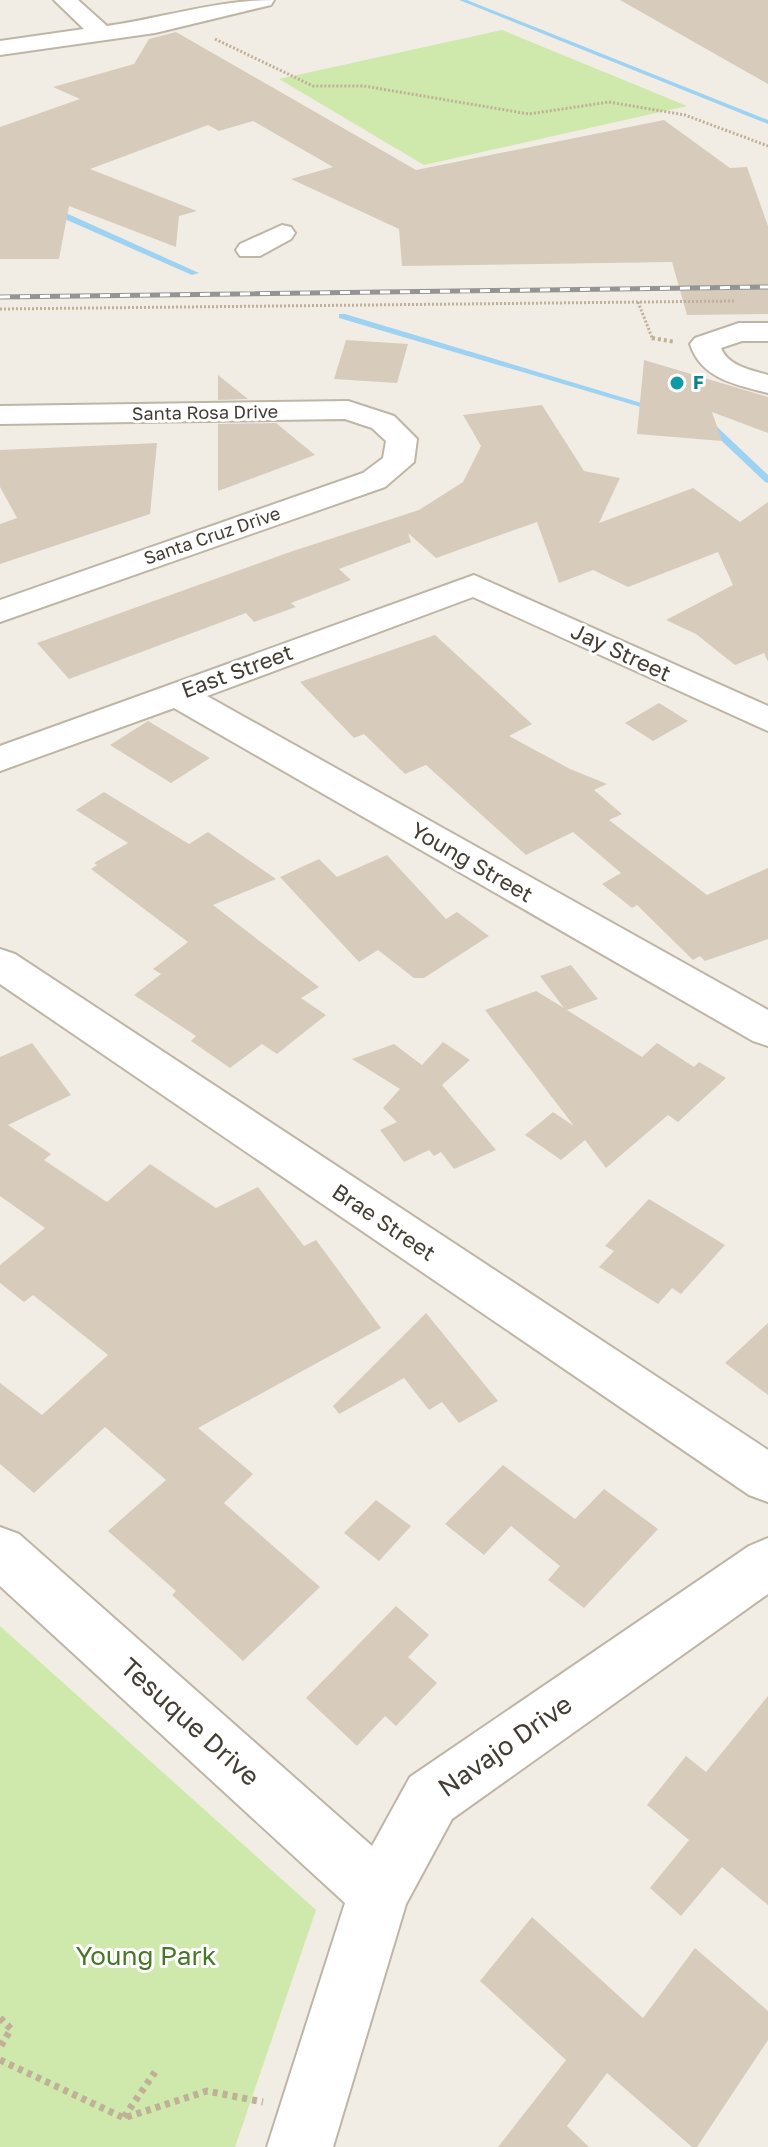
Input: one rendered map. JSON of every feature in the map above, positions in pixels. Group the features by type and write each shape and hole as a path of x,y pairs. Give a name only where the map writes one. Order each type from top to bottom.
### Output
{"street":[{"path":"65,0 103,34"},
{"path":"0,48 182,21 263,0"},
{"path":"250,250 282,233"},
{"path":"768,332 739,332 705,344 707,357 719,368 768,384"},
{"name":"Santa Rosa Drive","path":"0,415 348,410 383,422 402,439"},
{"name":"Santa Cruz Drive","path":"0,612 374,480 398,462 402,439"},
{"name":"East Street","path":"0,759 474,585"},
{"name":"Jay Street","path":"474,585 768,720"},
{"name":"Young Street","path":"175,693 768,1030"},
{"name":"Brae Street","path":"0,964 768,1479"},
{"name":"Tesuque Drive","path":"0,1551 379,1893"},
{"name":"Navajo Drive","path":"300,2147 379,1893 431,1798 768,1563"}],"path":[{"path":"182,21 258,62 313,86 364,86 529,114 609,102 685,115 768,146"},
{"path":"0,309 739,301"},
{"path":"638,302 653,340 705,344"},
{"path":"0,2018 11,2029 0,2047"},
{"path":"0,2060 124,2118 207,2091 264,2102"},
{"path":"124,2118 155,2072"}],"green space":[{"path":"502,30 687,106 424,165 279,79"},
{"name":"Young Park","path":"0,1626 316,1910 235,2147 0,2147"}],"building":[{"path":"620,0 768,0 768,84"},
{"path":"176,32 416,170 664,120 730,168 747,167 768,226 768,314 687,315 672,262 402,266 399,229 291,179 333,167 253,121 219,131 208,125 90,169 197,211 179,216 176,247 69,206 59,259 0,259 0,127 80,99 53,87 134,64 149,39"},
{"path":"346,340 408,344 397,383 334,379"},
{"path":"644,360 768,397 768,433 712,412 722,441 637,434"},
{"path":"218,375 248,399 218,400"},
{"path":"542,405 584,471 620,478 599,523 693,488 740,522 768,502 768,662 764,653 735,665 696,634 666,620 733,585 718,552 628,587 593,570 559,583 537,522 436,558 408,533 411,542 339,569 351,580 291,603 296,607 254,622 246,613 69,679 37,643 290,552 419,510 463,482 481,446 463,415"},
{"path":"276,423 315,455 218,491 218,424"},
{"path":"157,443 150,514 0,564 0,524 17,518 0,487 0,450"},
{"path":"435,635 532,724 509,736 570,769 607,784 594,790 622,814 609,820 707,895 768,868 768,939 705,961 700,956 693,960 637,905 632,908 602,884 621,873 573,832 526,855 426,765 405,774 364,734 354,738 300,682"},
{"path":"659,703 688,721 653,741 625,723"},
{"path":"148,721 210,758 171,783 110,745"},
{"path":"104,792 189,844 208,832 276,879 213,905 319,987 301,998 326,1015 277,1054 262,1044 230,1068 191,1041 196,1036 134,995 161,974 153,969 188,942 91,869 97,865 94,863 128,843 76,810"},
{"path":"387,855 446,919 457,912 489,936 424,978 414,978 378,950 359,962 280,877 319,859 337,877"},
{"path":"571,965 598,999 567,1010 642,1057 657,1043 694,1067 699,1062 726,1078 678,1122 668,1115 606,1168 585,1140 561,1160 525,1135 553,1112 574,1126 485,1010 536,991 564,1008 540,976"},
{"path":"443,1042 470,1060 442,1085 496,1150 454,1169 441,1152 434,1156 429,1150 404,1162 380,1130 397,1122 383,1108 400,1089 352,1059 394,1044 422,1065"},
{"path":"32,1043 71,1095 8,1125 51,1154 44,1160 107,1202 150,1164 216,1208 258,1187 304,1246 316,1240 381,1328 198,1428 253,1474 224,1503 320,1587 243,1661 172,1595 176,1591 108,1531 166,1480 105,1427 34,1493 0,1464 0,1383 42,1415 108,1355 33,1295 24,1302 0,1283 0,1265 45,1228 0,1196 0,1057"},
{"path":"649,1199 725,1245 681,1294 672,1288 658,1304 599,1267 614,1251 605,1246"},
{"path":"426,1313 498,1401 459,1423 442,1402 429,1410 404,1378 339,1414 333,1406"},
{"path":"768,1323 768,1395 725,1363"},
{"path":"503,1465 575,1519 604,1489 658,1529 584,1608 548,1580 560,1566 511,1526 484,1555 445,1524"},
{"path":"376,1500 411,1526 379,1561 344,1533"},
{"path":"396,1606 429,1635 408,1657 437,1683 396,1726 385,1716 357,1746 306,1698"},
{"path":"768,1696 768,1905 722,1867 681,1916 650,1888 689,1840 647,1805 686,1756 706,1772"},
{"path":"532,1917 643,2018 695,1948 768,2011 768,2040 697,2147 692,2147 607,2073 567,2126 589,2147 498,2147 566,2060 480,1981"}],"waterway":[{"path":"462,0 768,122"},
{"path":"54,211 195,273"},
{"path":"342,316 654,408"},
{"path":"710,425 768,480"}],"railway":[{"path":"0,297 768,287"}],"place":[{"name":"F","path":"677,383"}]}
